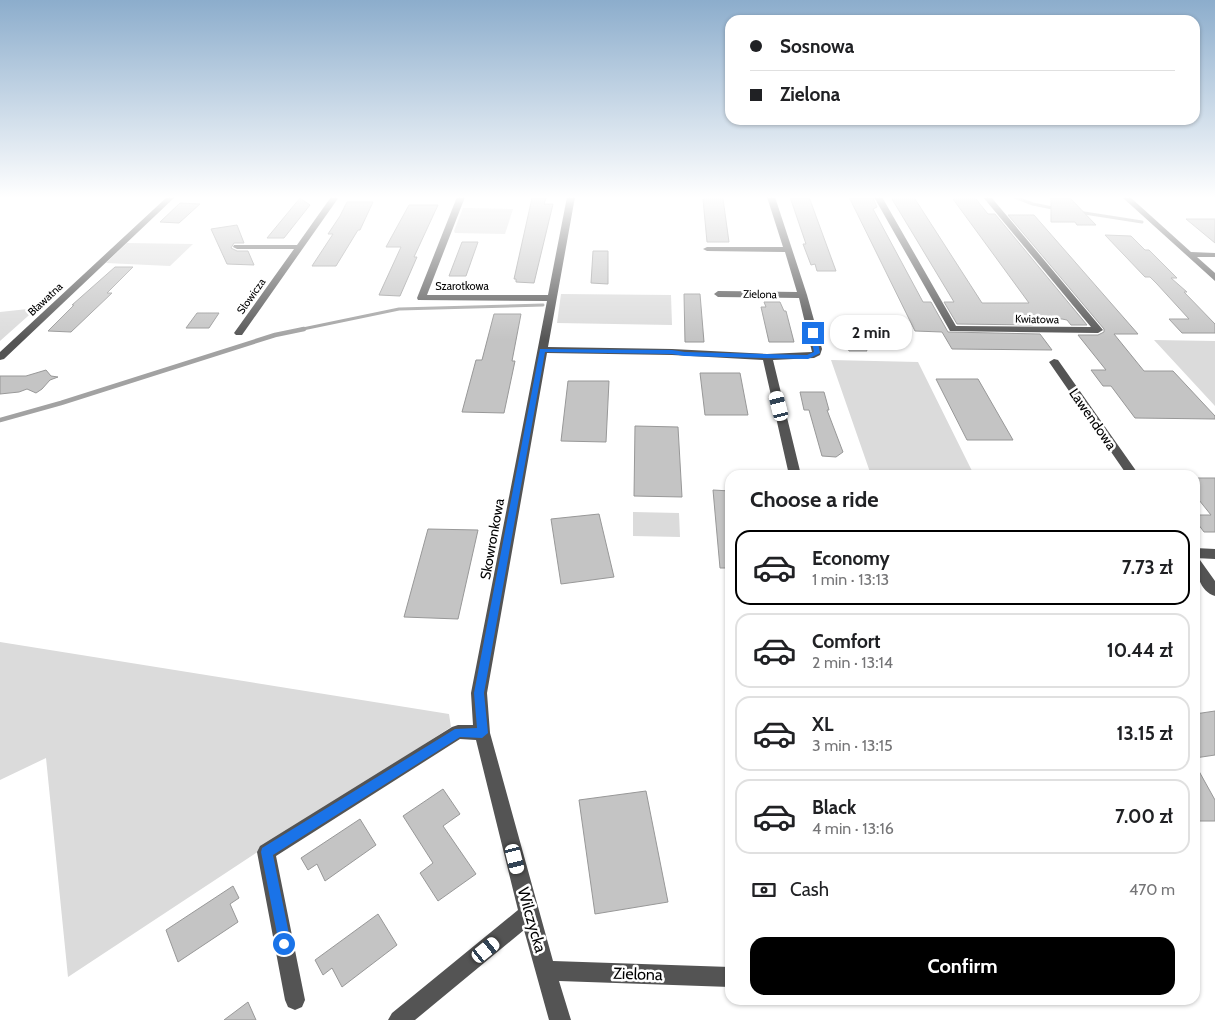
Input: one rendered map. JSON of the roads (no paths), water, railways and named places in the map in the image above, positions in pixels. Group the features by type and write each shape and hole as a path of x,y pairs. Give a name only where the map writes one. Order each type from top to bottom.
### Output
{"street":[{"name":"Bławatna","path":"0,357 120,245"},
{"name":"Szarotkowa","path":"442,245 421,298 551,298"},
{"name":"Skowronkowa","path":"482,733 479,693 562,245"},
{"path":"542,350 808,357 817,353 810,316 786,245"},
{"name":"Kwiatowa","path":"905,245 953,329 1098,330 1027,245"},
{"path":"1179,245 1215,278"},
{"path":"1208,245 1215,253"},
{"path":"237,247 299,247"},
{"name":"Słowicza","path":"239,333 299,247"},
{"path":"707,248 788,250"},
{"path":"1189,254 1215,253"},
{"name":"Zielona","path":"718,294 803,295"},
{"path":"767,357 794,470"},
{"name":"Lawendowa","path":"1054,362 1130,470"},
{"path":"1200,554 1215,554"},
{"path":"1200,570 1215,591"},
{"path":"295,1000 266,852 458,732 482,733"},
{"name":"Wilczycka","path":"482,733 529,914 560,1020"},
{"path":"400,1020 529,914"},
{"name":"Zielona","path":"547,971 725,977"}],"waterway":[{"path":"298,330 399,309 543,305"},
{"path":"0,420 61,403 275,335 304,329"}]}
